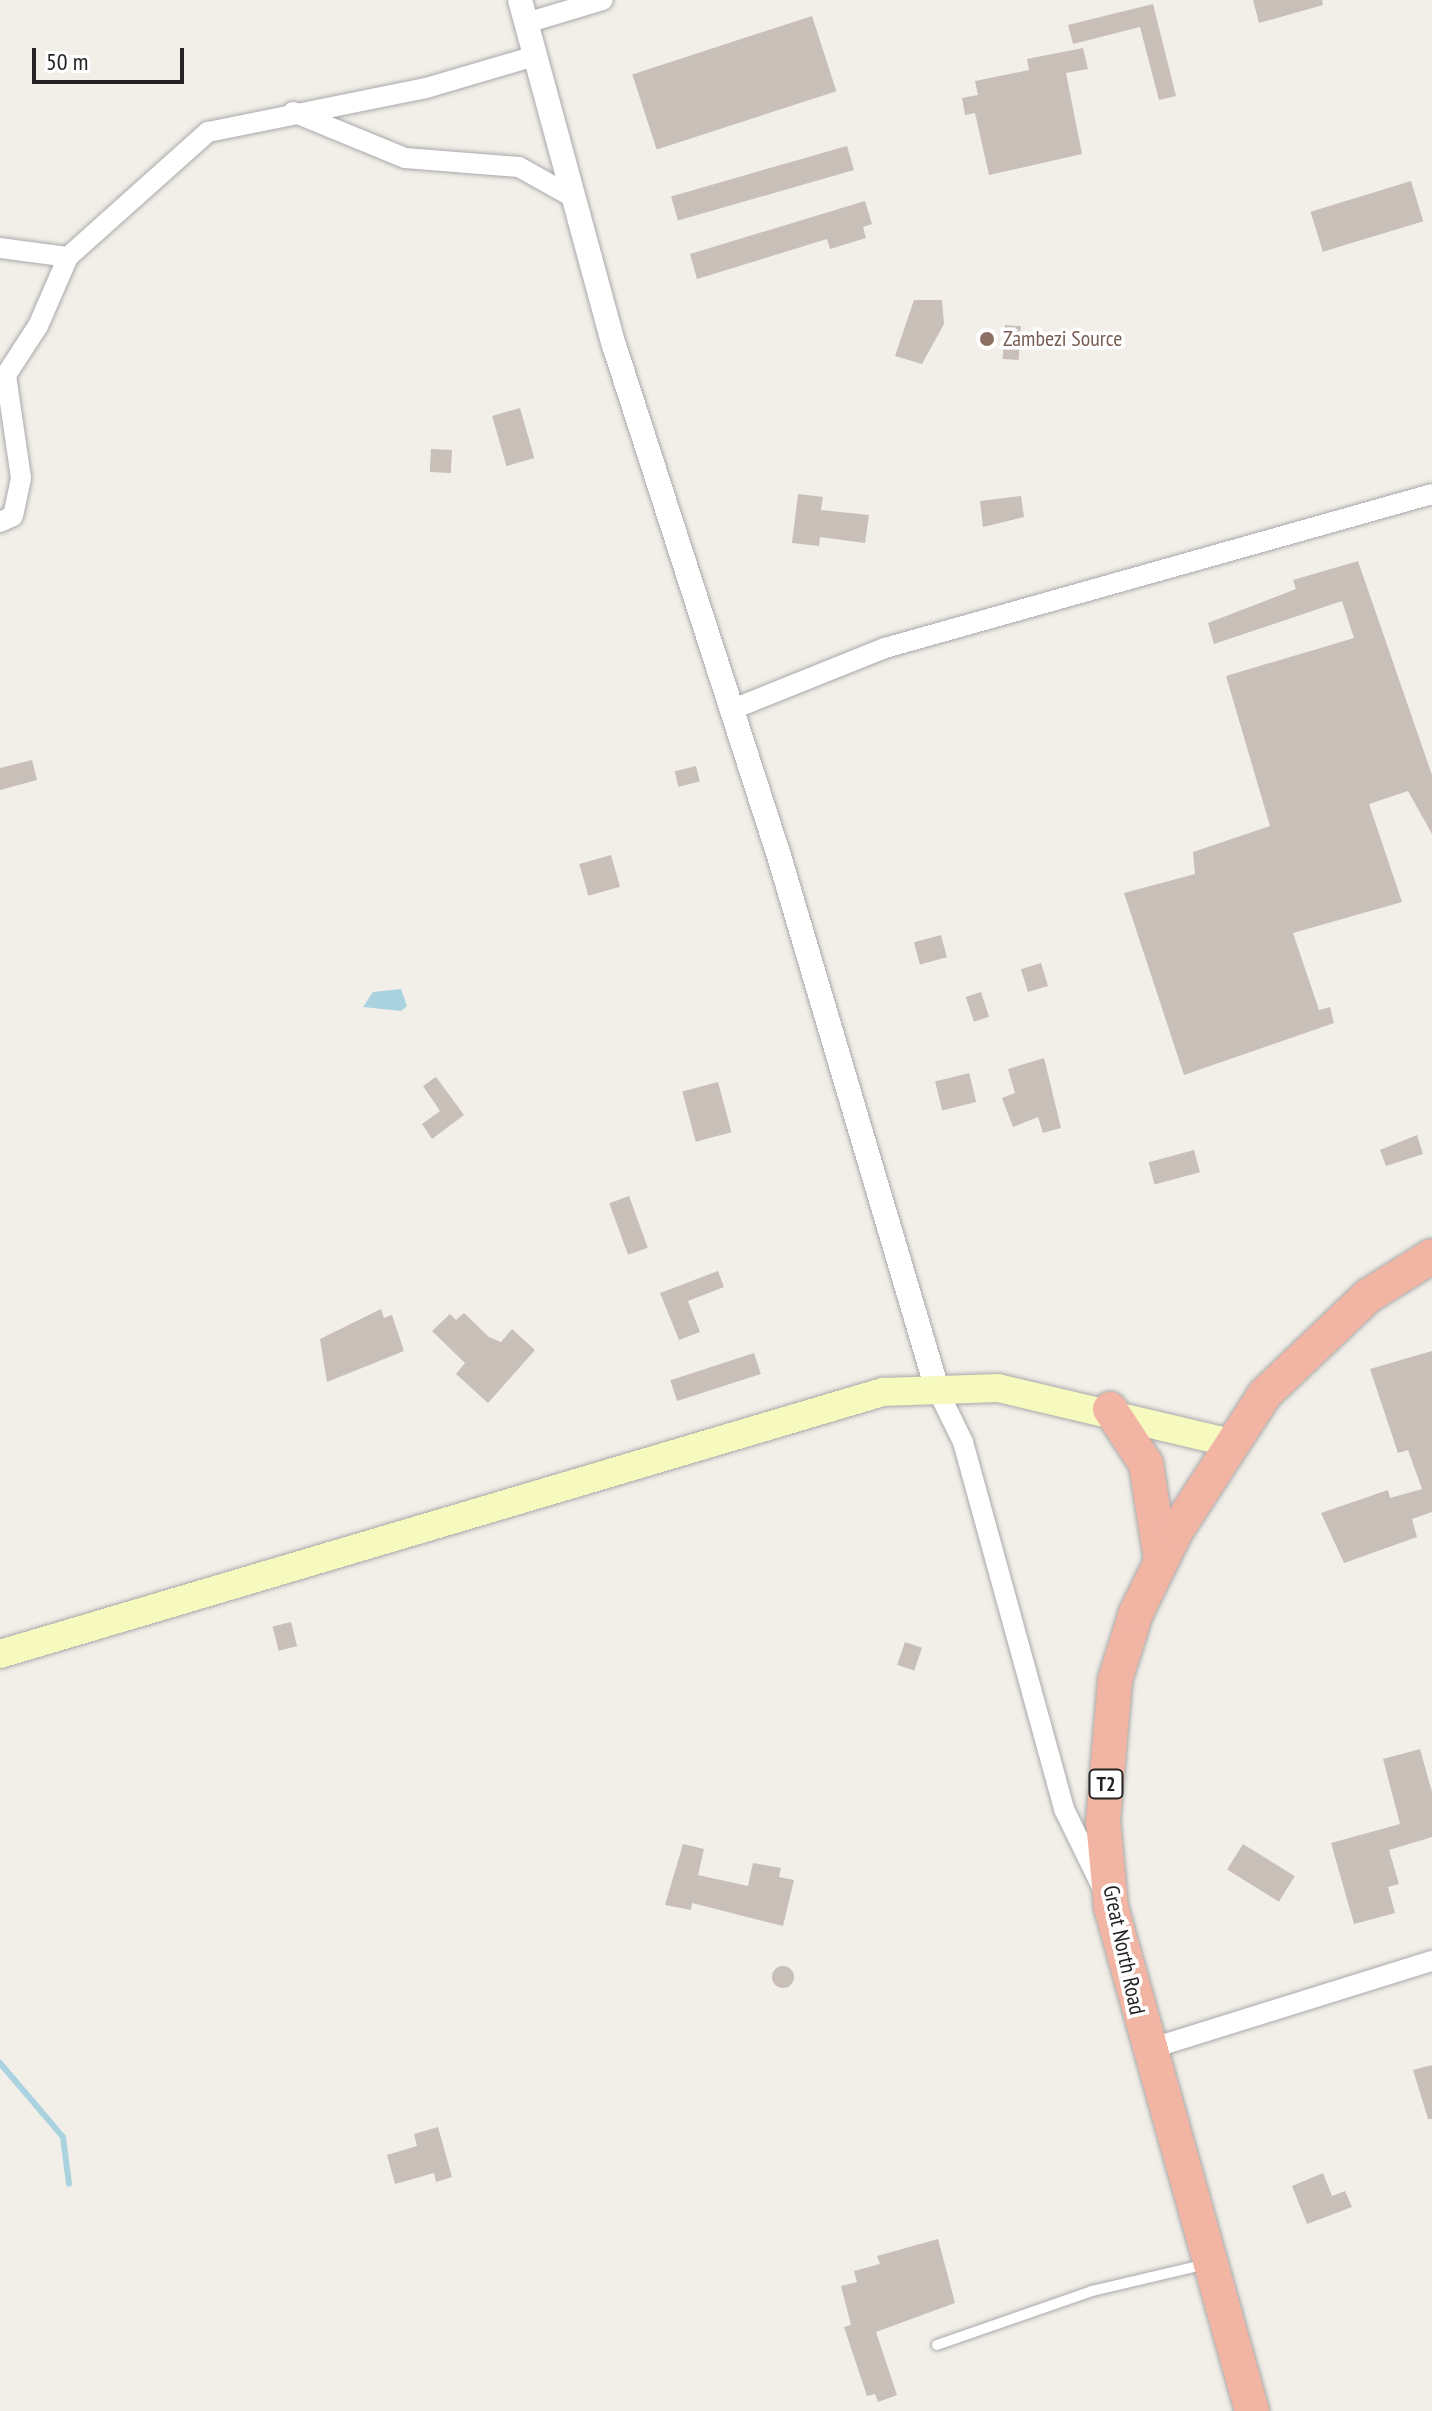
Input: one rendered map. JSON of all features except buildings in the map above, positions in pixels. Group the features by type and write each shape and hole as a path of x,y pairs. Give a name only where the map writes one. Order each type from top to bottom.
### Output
{"highway":[{"name":"Great North Road","path":"1252,2411 1146,2050 1111,1907 1103,1821 1115,1680 1161,1560 1231,1443 1310,1348 1368,1296 1432,1256"},
{"path":"1110,1409 1146,1464 1161,1560"}],"main road":[{"path":"0,1654 698,1442 883,1392 998,1388 1110,1409 1231,1443"}],"street":[{"path":"603,0 523,11 614,345 733,709 937,1389 963,1442 1064,1809 1111,1907"},
{"path":"0,522 13,516 21,478 6,375 38,326 68,257 208,132 293,112 426,88 535,56"},
{"path":"293,112 405,158 519,167 573,197"},
{"path":"0,248 68,257"},
{"path":"733,709 885,648 1432,494"},
{"path":"1146,2050 1432,1961"}],"lane":[{"path":"937,2345 1092,2291 1209,2263"}],"water":[{"path":"401,989 407,1006 401,1011 363,1007 373,992"}],"waterway":[{"path":"0,2063 63,2137 69,2184"}],"place":[{"name":"Zambezi Source","path":"987,339"}]}
